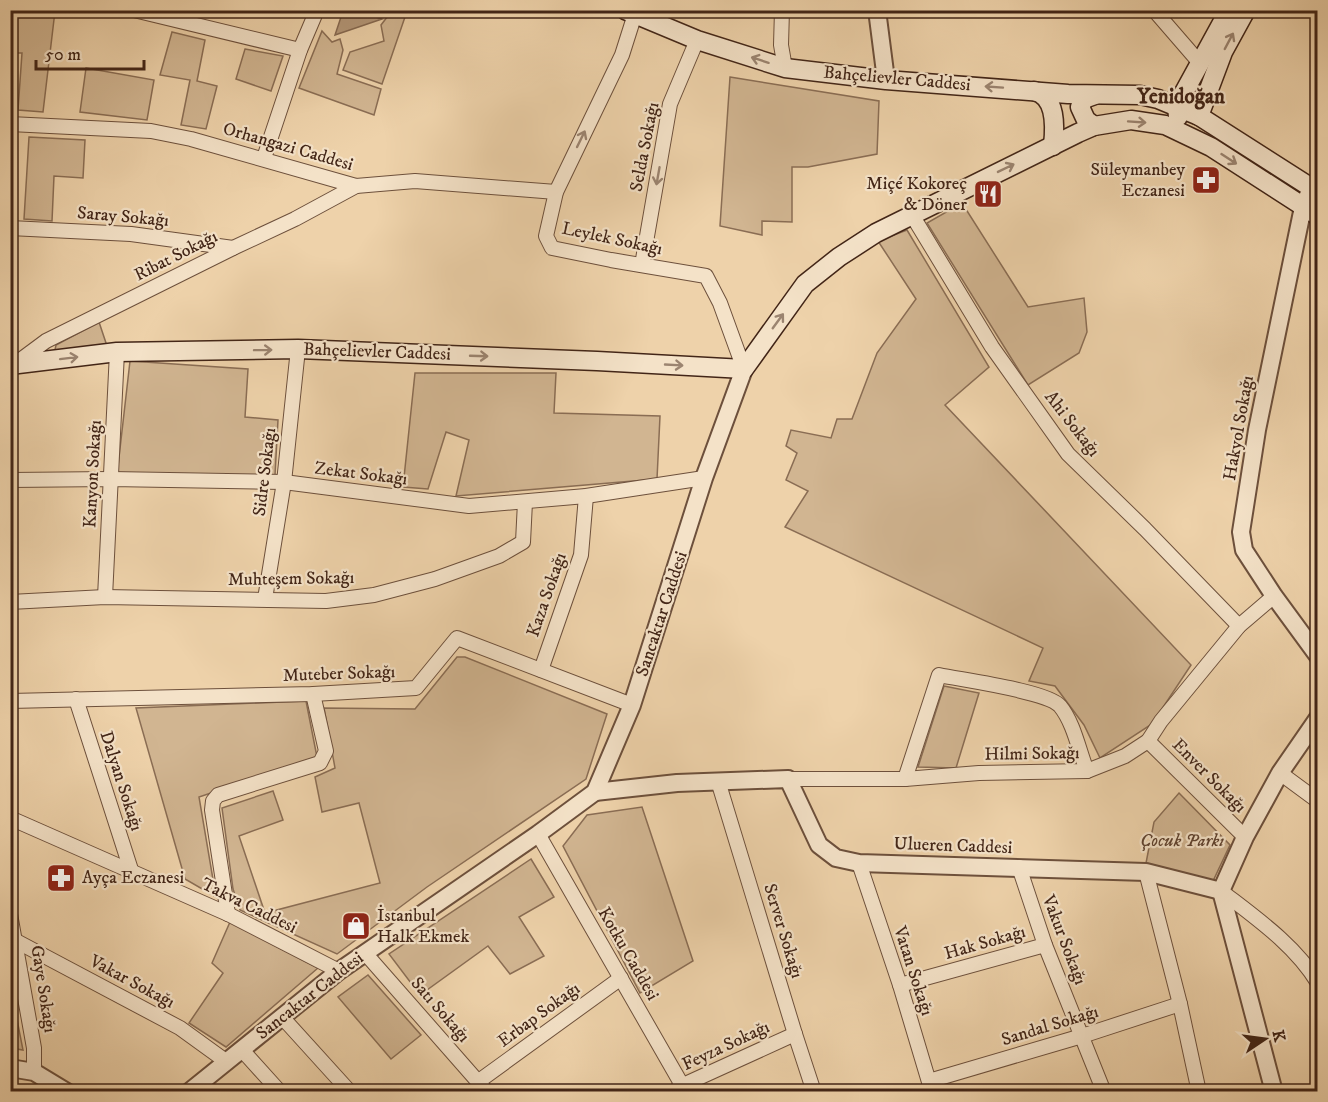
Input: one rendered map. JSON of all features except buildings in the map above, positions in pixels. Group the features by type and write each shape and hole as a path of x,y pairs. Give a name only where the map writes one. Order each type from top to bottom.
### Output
{"main road":[{"path":"1178,130 1177,105 1229,10"},
{"path":"1178,130 1199,116 1223,52 1246,10"},
{"name":"Bahçelievler Caddesi","path":"630,12 697,40 785,68 886,80 1095,95 1140,95 1158,99 1199,116 1314,190"},
{"path":"1140,95 1169,88 1188,75 1199,62"},
{"path":"1216,72 1214,102 1223,125 1233,138"},
{"path":"1028,90 1040,92 1049,103 1056,126 1053,146"},
{"path":"1095,95 1084,99 1080,108 1086,120 1094,126 1131,120 1165,125 1178,130 1211,147 1310,212"},
{"name":"Sancaktar Caddesi","path":"744,369 805,284 839,257 876,233 1094,126"},
{"name":"Bahçelievler Caddesi","path":"13,364 117,352 298,349 744,369"}],"street":[{"path":"134,10 300,50"},
{"path":"264,159 300,50 317,10"},
{"path":"782,10 781,45 785,68"},
{"path":"877,10 886,80"},
{"path":"1154,10 1199,62"},
{"name":"Leylek Sokağı","path":"630,12 622,55 556,192 546,236 552,248 706,276 720,303 744,369"},
{"name":"Selda Sokağı","path":"642,265 670,104 697,40"},
{"name":"Orhangazi Caddesi","path":"10,124 151,131 191,139 356,186 415,181 556,192"},
{"name":"Ribat Sokağı","path":"13,364 46,341 295,219 356,186"},
{"name":"Hakyol Sokağı","path":"1314,190 1257,430 1241,532 1244,550 1317,656"},
{"name":"Ahi Sokağı","path":"912,215 992,347 1068,454 1145,528 1239,626"},
{"name":"Saray Sokağı","path":"10,228 131,234 233,248"},
{"name":"Sidre Sokağı","path":"265,599 284,482 298,349"},
{"name":"Kanyon Sokağı","path":"105,597 117,352"},
{"name":"Sancaktar Caddesi","path":"189,1092 339,971 595,792 632,705 705,478 744,369"},
{"name":"Zekat Sokağı","path":"10,480 284,482 469,506 586,496 705,478"},
{"name":"Kaza Sokağı","path":"541,670 581,555 586,496"},
{"name":"Muhteşem Sokağı","path":"10,602 105,597 326,601 374,595 435,579 499,555 523,542 525,502"},
{"name":"Hilmi Sokağı","path":"788,779 906,779 979,772 1087,771 1125,756 1148,741 1161,721 1239,626 1274,596"},
{"name":"Muteber Sokağı","path":"10,701 314,694 416,688 457,638 632,705"},
{"path":"906,779 939,675 1036,694 1059,704 1069,721 1087,771"},
{"path":"228,914 212,810 213,801 219,795 320,763 326,751 314,694"},
{"name":"Dalyan Sokağı","path":"76,699 132,873"},
{"path":"1274,1092 1221,891 1245,837 1280,772 1317,718"},
{"name":"Enver Sokağı","path":"1148,741 1245,837"},
{"path":"1280,772 1317,801"},
{"path":"595,792 677,783 788,779"},
{"name":"Ulueren Caddesi","path":"788,779 819,845 836,858 858,863 1146,872 1221,891 1271,930 1314,968 1317,983"},
{"name":"Server Sokağı","path":"718,781 814,1092"},
{"name":"Takva Caddesi","path":"10,818 228,914 339,971"},
{"name":"Kotku Caddesi","path":"538,834 621,978 681,1089"},
{"name":"Vatan Sokağı","path":"858,863 900,985 931,1086"},
{"name":"Vakur Sokağı","path":"1018,867 1045,945 1104,1092"},
{"path":"1146,872 1180,1004 1199,1092"},
{"name":"Gaye Sokağı","path":"10,914 34,1048 34,1072"},
{"name":"Vakar Sokağı","path":"16,940 180,1028 226,1062"},
{"name":"Hak Sokağı","path":"900,985 1045,945"},
{"name":"Satı Sokağı","path":"366,953 483,1087"},
{"name":"Erbap Sokağı","path":"483,1087 621,978"},
{"name":"Sandal Sokağı","path":"931,1086 1180,1004"},
{"path":"282,1017 350,1092"},
{"name":"Feyza Sokağı","path":"681,1089 795,1034"},
{"path":"242,1050 280,1092"},
{"path":"12,1072 34,1072 67,1092"}],"green space":[{"path":"11,10 55,11 43,112 18,110 22,53 11,53"},
{"path":"391,12 405,17 382,84 343,70 350,52 384,41 381,25"},
{"path":"322,31 332,42 340,39 343,50 337,74 381,89 374,115 299,88"},
{"path":"172,32 205,40 197,81 217,86 206,129 181,125 190,80 160,75"},
{"path":"245,49 283,56 271,91 236,79"},
{"path":"86,68 154,80 147,120 80,112"},
{"path":"730,77 879,101 877,154 808,167 792,167 792,222 762,221 762,235 720,226"},
{"path":"29,137 85,140 83,178 54,176 52,221 24,219"},
{"path":"962,203 1028,307 1084,298 1087,332 1079,353 1028,385 927,223"},
{"path":"907,230 989,367 945,405 1191,665 1152,724 1100,758 1084,725 1055,686 1029,681 1043,648 785,527 808,491 786,480 797,453 786,446 791,430 831,438 837,419 852,419 877,353 916,299 878,241"},
{"path":"99,322 107,346 58,353 55,350 56,345"},
{"path":"130,361 248,369 245,417 278,420 275,475 117,475"},
{"path":"415,373 556,373 554,413 660,416 657,479 456,496 469,440 446,432 428,489 403,487"},
{"path":"457,657 465,657 607,714 586,779 427,887 337,954 240,910 233,889 222,808 273,791 283,820 239,836 265,913 380,883 359,803 322,812 315,777 335,768 324,708 415,709"},
{"path":"944,686 979,693 956,768 918,767"},
{"path":"306,701 317,757 199,797 216,897 185,879 136,708"},
{"name":"Çocuk Parkı","path":"1179,793 1230,845 1213,881 1146,863 1154,822"},
{"path":"642,807 693,961 640,993 563,846 587,815"},
{"path":"531,859 554,897 519,917 544,956 510,974 488,946 420,995 389,954"},
{"path":"230,922 318,968 226,1047 189,1023 223,973 212,963"},
{"path":"368,975 421,1035 391,1059 338,997"},
{"path":"11,989 23,1050 11,1048"}],"shaded area":[{"path":"343,11 357,11 382,19 335,35"}],"place":[{"name":"Süleymanbey Eczanesi","path":"1206,180"},
{"name":"Miçé Kokoreç & Döner","path":"988,194"},
{"name":"Ayça Eczanesi","path":"61,878"},
{"name":"İstanbul Halk Ekmek","path":"356,926"}],"district":[{"name":"Yenidoğan","path":"1181,97"}]}
